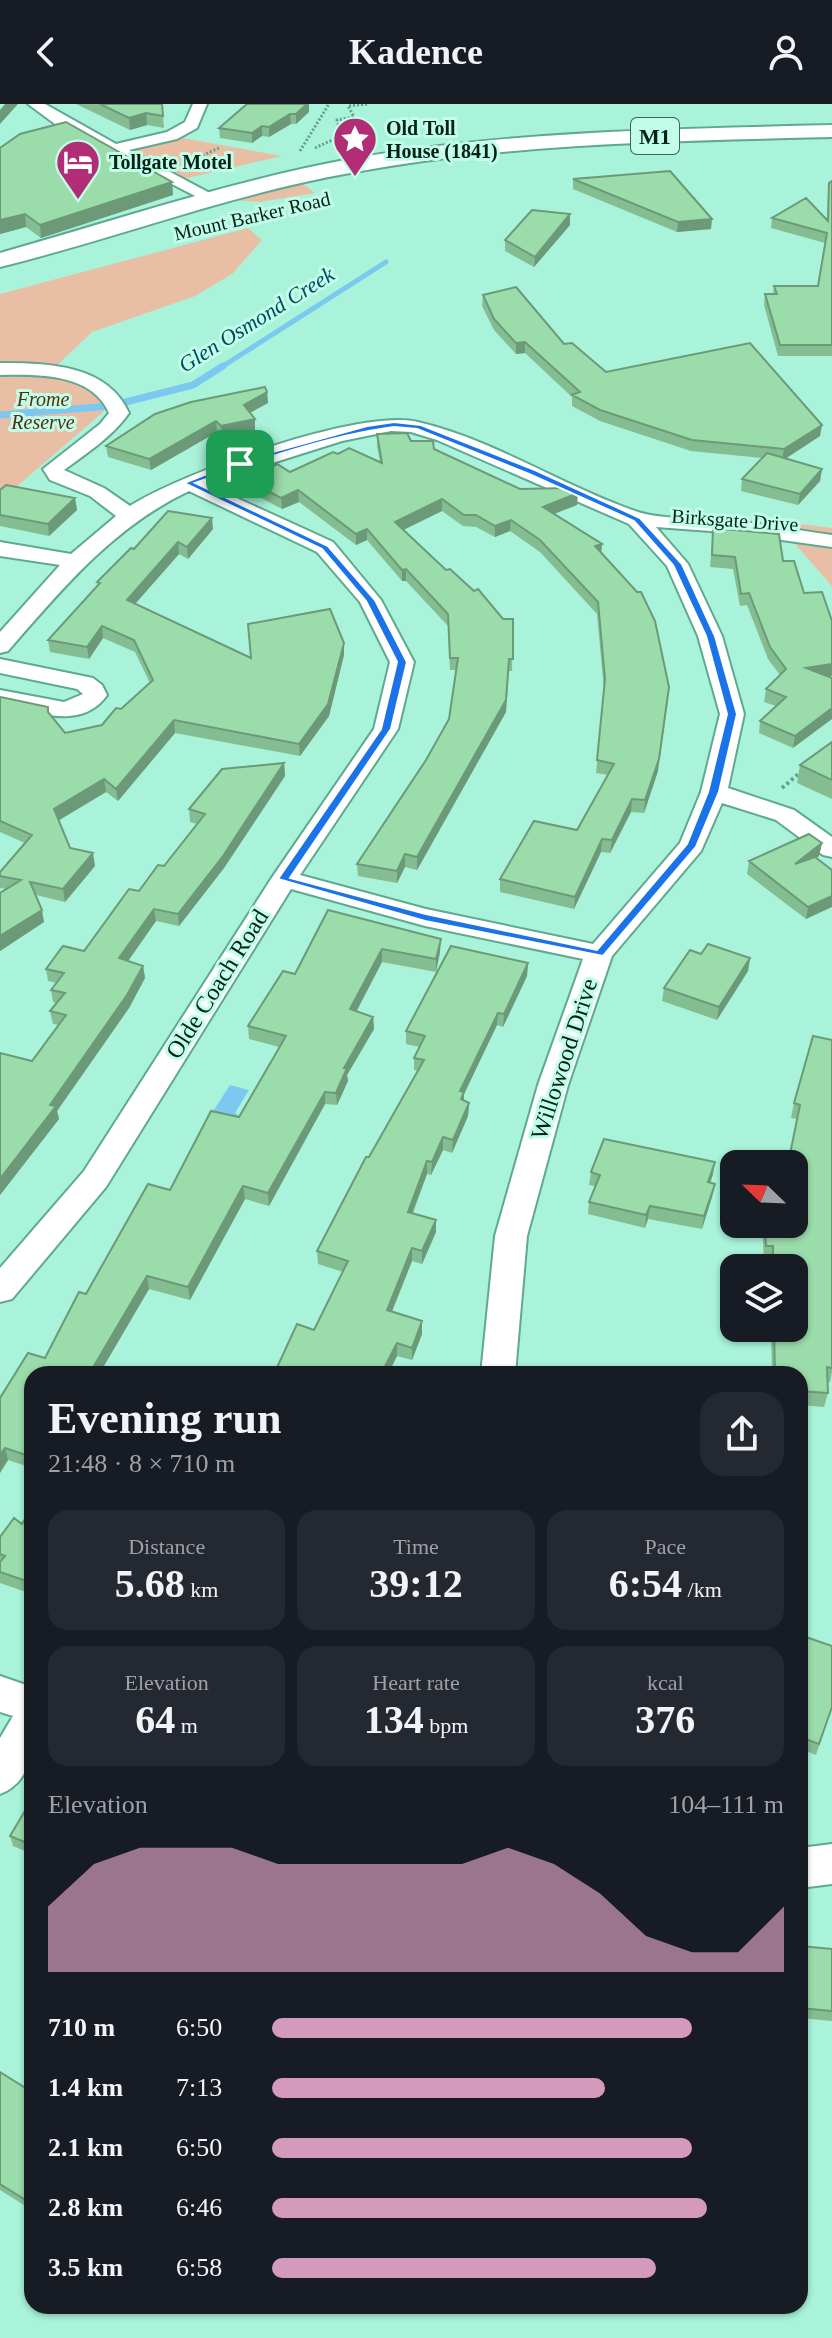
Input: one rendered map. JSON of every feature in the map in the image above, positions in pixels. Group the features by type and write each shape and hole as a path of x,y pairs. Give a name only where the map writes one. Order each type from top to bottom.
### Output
{"highway":[{"name":"M1","path":"351,166 529,142 832,131"},
{"name":"M1","path":"351,166 465,157 495,167 670,149 832,142"},
{"name":"Mount Barker Road","path":"0,260 211,198 351,166"},
{"name":"Mount Barker Road","path":"0,278 181,232 211,218 218,207 211,198"},
{"path":"211,198 238,203 294,201"}],"street":[{"path":"35,104 60,121 211,198"},
{"path":"117,148 172,136 192,125 200,104"},
{"path":"38,125 60,121"},
{"path":"0,369 51,370 93,383 116,402 119,413 107,428 53,469 57,476 97,492 129,516"},
{"name":"Birksgate Drive","path":"0,646 75,561 129,516 188,483 240,464 346,433 394,425 418,427 444,436 637,519 724,526 832,541"},
{"name":"Olde Coach Road","path":"0,1290 95,1179 284,879 386,729 402,662 370,600 325,547 188,483"},
{"name":"Birksgate Drive","path":"637,519 691,513 832,528"},
{"name":"Willowood Drive","path":"499,1366 511,1236 553,1085 599,954 692,845 714,792 732,714 710,636 677,564 637,519"},
{"path":"0,549 75,561"},
{"path":"0,666 85,683 94,690 95,695 88,704 72,709 0,697"},
{"path":"714,792 785,815 832,849"},
{"path":"284,879 425,917 599,954"},
{"path":"0,1694 24,1702"},
{"path":"0,1775 24,1734"},
{"path":"808,1867 832,1864"}],"path":[{"path":"299,152 329,104"},
{"path":"311,150 341,136 337,120 354,117 348,106 367,104"},
{"path":"219,148 201,156 226,169"},
{"path":"760,807 808,766"}],"green space":[{"path":"172,136 282,156 179,180 117,148"},
{"path":"302,183 315,193 259,202 233,200"},
{"name":"Frome Reserve","path":"248,228 262,240 232,274 195,296 92,332 52,370 93,383 110,406 0,501 0,294"},
{"path":"775,521 832,528 832,586"}],"water":[{"path":"230,1085 249,1090 235,1113 238,1115 236,1119 212,1113"}],"building":[{"path":"100,104 162,104 163,116 146,113 129,118"},
{"path":"247,104 307,104 296,114 290,114 269,127 262,126 252,133 219,128"},
{"path":"66,122 172,182 40,225 25,214 0,220 0,148 20,134"},
{"path":"670,171 712,219 678,222 573,179"},
{"path":"832,181 832,345 780,345 765,294 777,294 774,286 818,286 827,233 772,218 806,198 828,221 829,183"},
{"path":"532,210 570,214 535,257 505,240"},
{"path":"516,287 564,344 572,343 606,372 750,343 822,425 784,449 692,440 600,410 572,395 580,392 525,342 516,343 494,319 483,295"},
{"path":"265,387 267,392 244,405 255,419 221,426 216,421 149,459 106,446 155,414 191,402"},
{"path":"407,433 411,441 433,441 434,449 520,489 567,488 578,493 543,507 602,544 595,546 637,592 641,592 655,621 669,687 659,759 645,800 632,799 612,840 602,839 575,897 500,879 534,821 577,830 614,764 597,760 605,679 598,602 540,540 511,520 495,526 476,515 464,515 442,499 395,522 446,570 450,569 474,591 478,589 503,619 513,619 513,659 509,659 506,700 417,857 405,854 397,871 357,864 426,760 449,719 458,658 450,658 448,614 406,569 402,570 367,529 356,534 298,490 281,498 247,480 277,464 290,472 349,448 382,463 377,434"},
{"path":"767,453 822,469 800,494 742,479"},
{"path":"6,485 75,498 48,524 0,515 0,490"},
{"path":"168,511 212,518 187,547 178,542 127,600 251,658 248,624 330,609 344,643 328,704 299,744 174,720 116,789 104,779 54,809 70,848 93,853 63,889 30,882 42,910 0,936 0,893 21,880 0,876 0,872 32,835 0,821 0,698 48,707 48,712 65,733 102,725 116,708 121,709 153,680 134,640 102,626 87,647 48,640 100,583 97,582 131,548 134,549"},
{"path":"713,528 779,534 783,561 794,561 804,593 822,592 832,621 832,664 806,668 832,678 832,708 795,736 760,721 786,697 766,689 786,669 770,647 749,593 741,594 735,557 712,555"},
{"path":"832,742 832,780 800,765"},
{"path":"284,763 223,856 178,914 154,909 119,958 143,966 127,995 50,1105 56,1106 0,1179 0,1053 32,1061 66,1015 50,1011 65,993 51,990 64,973 46,969 63,946 84,951 129,889 139,891 158,865 164,866 205,814 189,809 222,769"},
{"path":"809,834 822,843 795,864 815,857 832,870 832,896 808,907 749,861"},
{"path":"328,910 441,939 436,959 382,949 350,1009 373,1017 344,1068 347,1068 336,1093 325,1092 268,1193 243,1186 188,1287 147,1276 94,1366 24,1366 24,1454 5,1448 0,1455 0,1398 28,1353 45,1358 79,1292 86,1294 148,1184 170,1190 211,1111 239,1117 286,1036 248,1026 283,971 295,974"},
{"path":"708,944 750,958 719,1007 664,988 690,950 701,954"},
{"path":"451,946 528,963 504,1014 498,1013 460,1091 464,1092 461,1099 469,1103 453,1140 443,1137 432,1162 427,1161 408,1212 436,1220 422,1251 412,1248 387,1310 422,1321 412,1348 397,1343 385,1366 278,1366 297,1324 314,1330 348,1261 317,1251 366,1157 369,1157 424,1060 414,1058 425,1036 406,1031"},
{"path":"813,1036 832,1040 832,1368 827,1367 828,1393 808,1392 808,1366 775,1366 774,1342 808,1342 808,1254 773,1254 773,1246 766,1246 766,1238 808,1238 808,1150 791,1150 800,1105 794,1103"},
{"path":"604,1139 715,1162 708,1182 715,1184 704,1216 650,1206 646,1215 589,1202 600,1175 591,1172"},
{"path":"14,1518 22,1524 24,1521 24,1580 0,1572 0,1562 5,1556 0,1554 0,1537"},
{"path":"808,1638 832,1646 832,1707 819,1744 808,1740"},
{"path":"24,1812 24,1842 10,1836"},
{"path":"808,1947 832,1949 832,2011 808,2009"},
{"path":"0,2072 24,2087 24,2199 0,2184"}],"waterway":[{"name":"Glen Osmond Creek","path":"220,368 386,262"},
{"name":"Glen Osmond Creek","path":"0,415 110,406 193,385 223,366"}],"place":[{"name":"Old Toll House (1841)","path":"355,178"},
{"name":"Tollgate Motel","path":"78,201"}],"route":[{"path":"394,425 418,427 532,472 637,519 677,564 710,636 732,714 714,792 692,845 599,954 425,917 284,879 386,729 402,662 370,600 325,547 188,483 240,464 369,428 394,425"}]}
